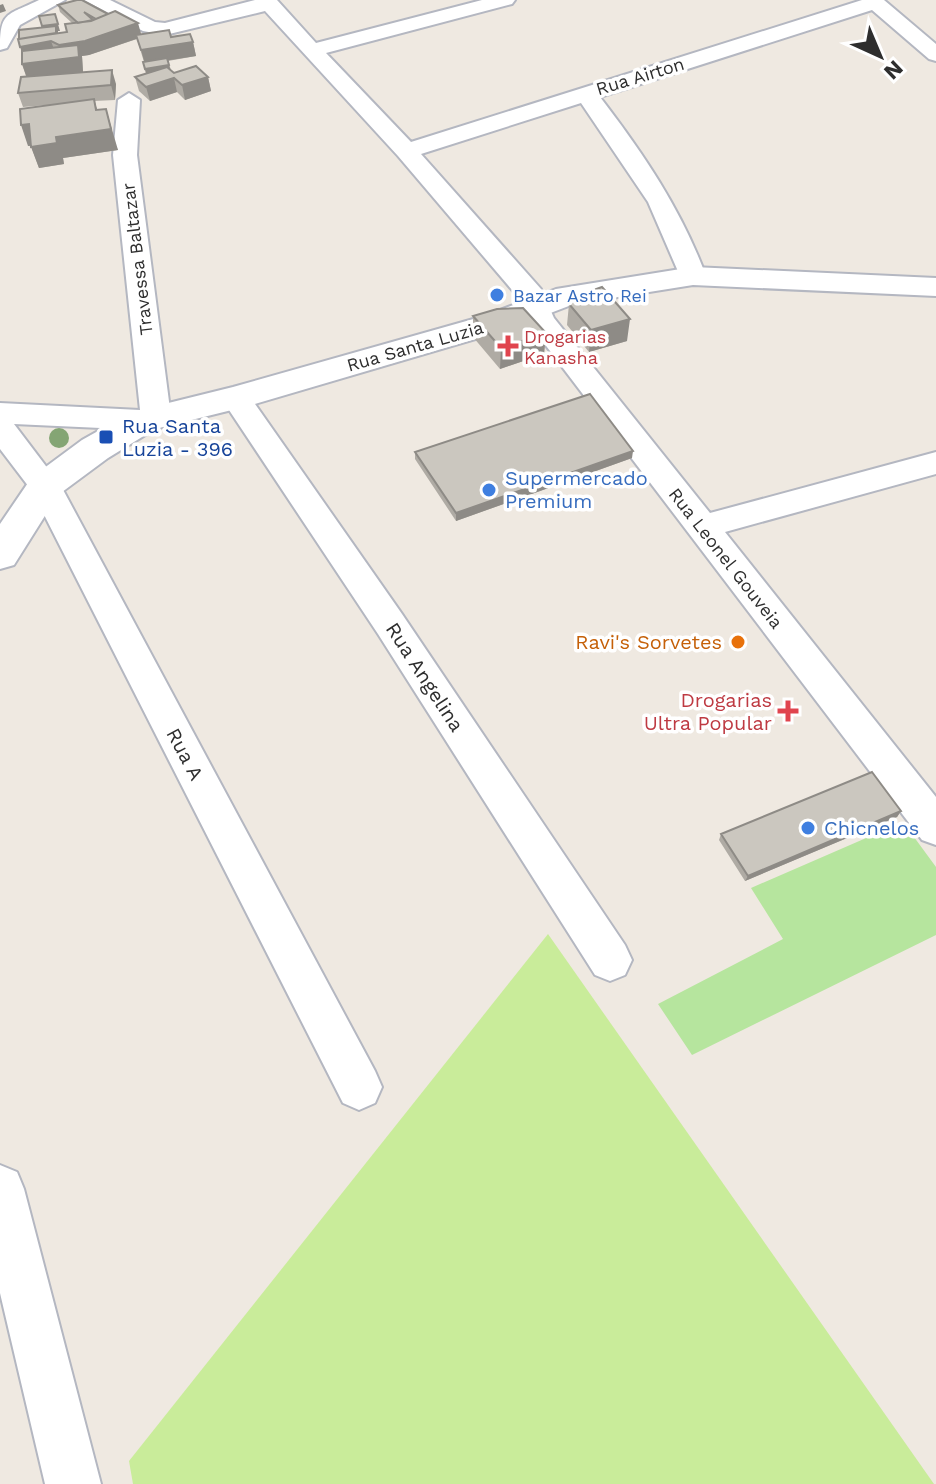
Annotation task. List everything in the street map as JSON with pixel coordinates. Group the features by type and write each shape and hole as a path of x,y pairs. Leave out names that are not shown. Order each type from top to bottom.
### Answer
{"main road":[{"name":"Rua Santa Luzia","path":"0,555 45,486 95,449 150,418 236,398 495,323 567,296 693,276 936,287"}],"street":[{"path":"0,44 12,21 55,0"},
{"path":"94,0 155,28 178,26 267,2"},
{"path":"312,50 505,0"},
{"path":"874,1 936,55"},
{"name":"Rua Airton","path":"406,151 874,1"},
{"name":"Rua Leonel Gouveia","path":"267,2 406,151 531,295 541,320 702,527 930,810"},
{"path":"585,93 660,195 682,240 693,276"},
{"name":"Travessa Baltazar","path":"129,100 125,155 150,418"},
{"name":"Rua Angelina","path":"236,398 399,636 610,960"},
{"path":"0,413 150,418"},
{"name":"Rua A","path":"0,427 45,486 359,1087"},
{"path":"702,527 936,463"},
{"path":"0,1189 73,1484"}],"green space":[{"path":"903,822 936,867 936,935 692,1055 658,1004 783,939 751,888"},
{"path":"548,934 934,1484 133,1484 129,1461"}],"building":[{"path":"77,0 108,14 96,19 84,12 93,20 78,23 58,5"},
{"path":"115,11 138,23 85,41 59,45 51,41 20,47 18,39 67,32 65,24 91,21"},
{"path":"55,14 58,24 42,26 39,16"},
{"path":"56,26 56,33 19,39 19,30"},
{"path":"169,30 171,37 190,34 193,42 141,50 136,35"},
{"path":"78,45 79,57 22,64 22,51"},
{"path":"167,58 169,65 145,69 143,62"},
{"path":"196,66 208,77 182,85 174,78 146,87 135,77 167,67 174,73"},
{"path":"112,70 111,85 18,93 21,77"},
{"path":"94,99 96,110 106,109 111,129 56,137 57,143 31,147 29,124 21,125 20,109"},
{"path":"602,287 630,319 591,330 569,304 571,298"},
{"path":"523,308 546,333 501,348 473,316 497,309"},
{"name":"Supermercado Premium","path":"590,394 633,451 456,513 415,452"},
{"name":"Chicnelos","path":"872,772 901,811 748,876 721,834"}],"place":[{"name":"Bazar Astro Rei","path":"497,295"},
{"name":"Drogarias Kanasha","path":"508,346"},
{"name":"Rua Santa Luzia - 396","path":"106,437"},
{"name":"Supermercado Premium","path":"489,490"},
{"name":"Ravi's Sorvetes","path":"738,642"},
{"name":"Drogarias Ultra Popular","path":"788,711"},
{"name":"Chicnelos","path":"808,828"}]}
